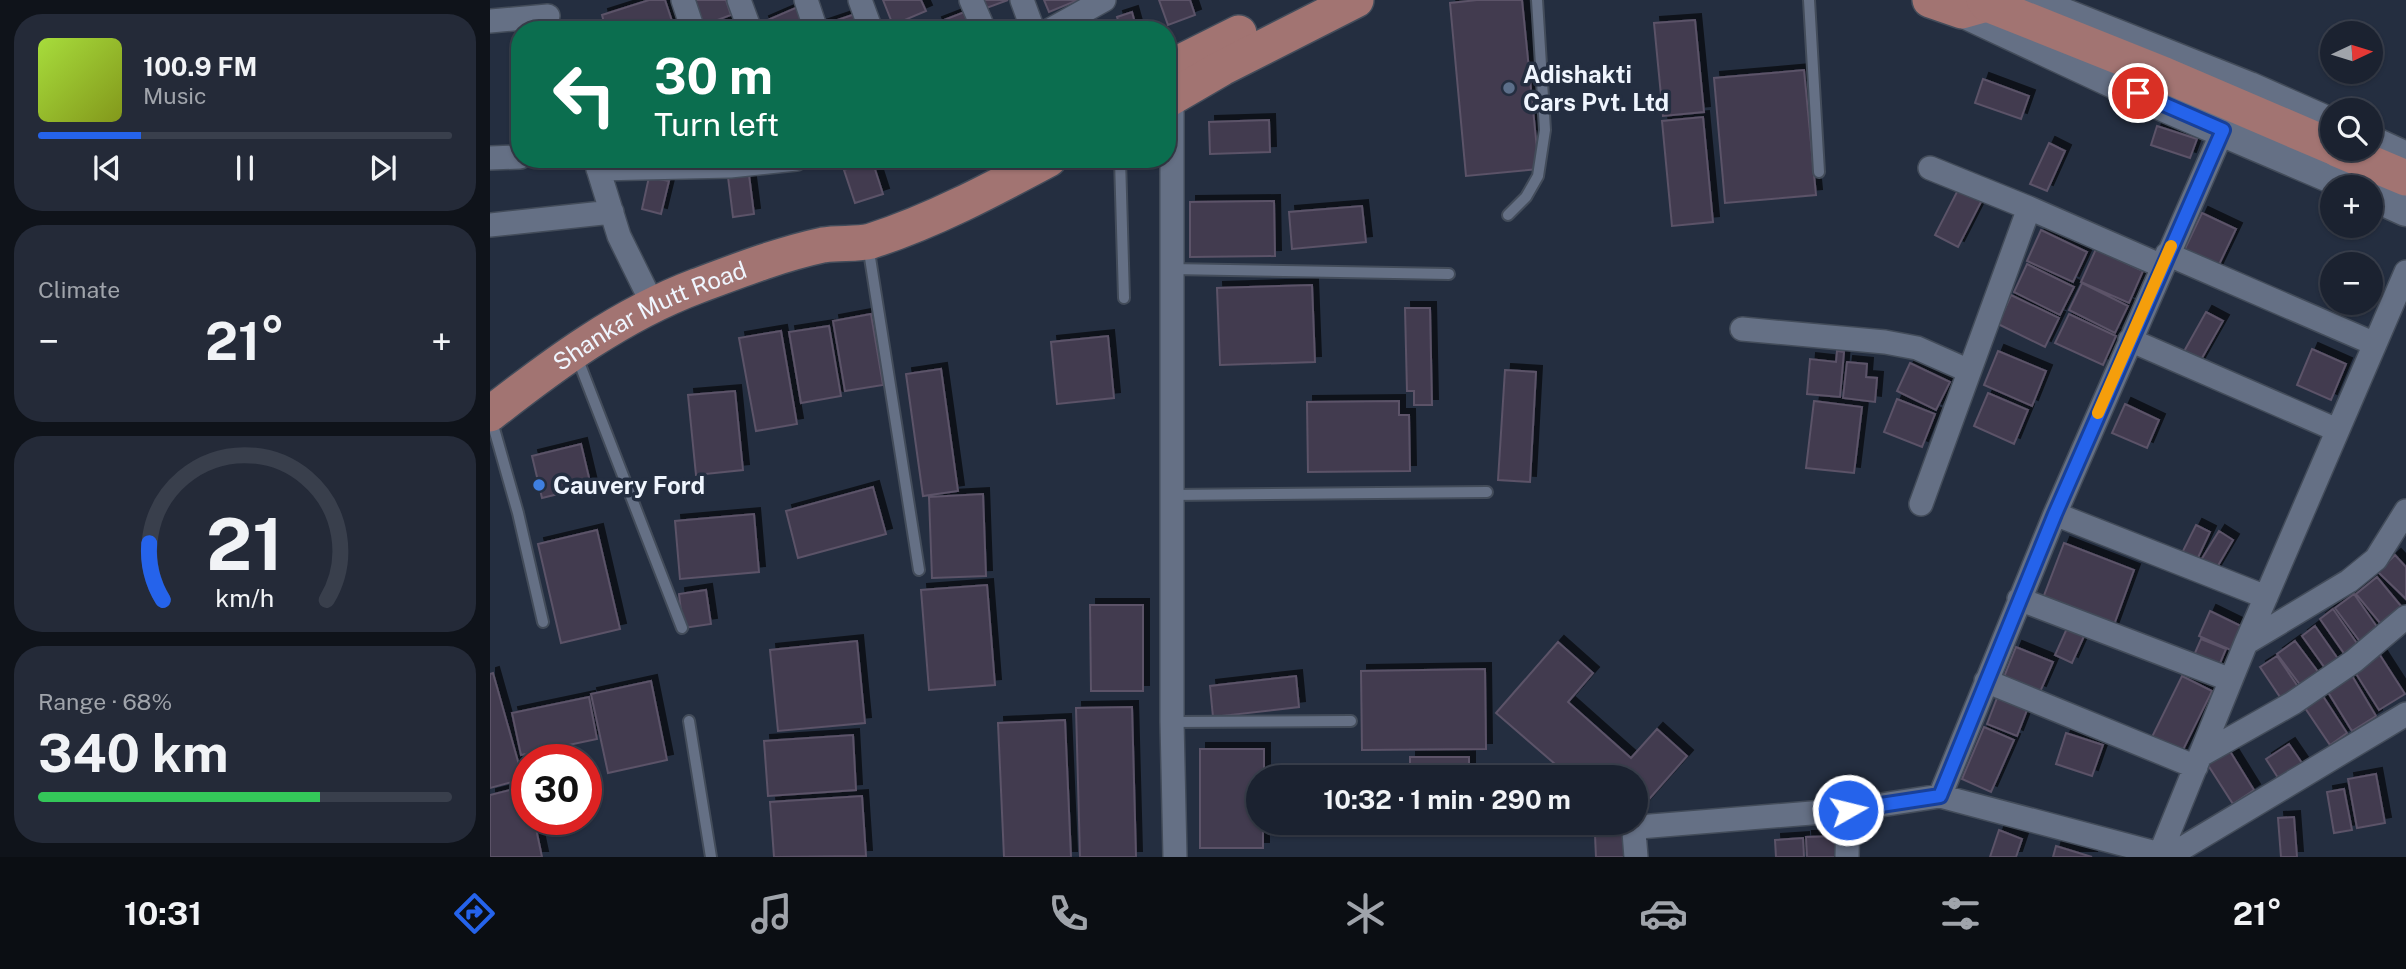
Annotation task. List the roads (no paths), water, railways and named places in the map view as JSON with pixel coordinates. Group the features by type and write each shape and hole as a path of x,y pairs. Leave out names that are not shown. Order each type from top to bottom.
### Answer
{"main road":[{"path":"1176,84 1305,0"},
{"path":"1176,86 1222,68 1356,0"},
{"path":"1980,4 2249,88 2320,119"},
{"path":"1980,4 2164,105 2327,175"},
{"path":"1980,4 2165,75 2320,142"},
{"path":"2383,147 2406,158"},
{"path":"2366,161 2406,178"},
{"name":"Shankar Mutt Road","path":"490,415 575,351 653,305 696,286 824,245 863,223 917,204 986,168"},
{"name":"Shankar Mutt Road","path":"824,245 867,242 921,223 1032,168"},
{"path":"2383,199 2406,210"}],"street":[{"path":"683,0 689,21"},
{"path":"739,0 747,21"},
{"path":"806,0 813,21"},
{"path":"860,0 868,21"},
{"path":"971,0 980,21"},
{"path":"1021,0 1029,21"},
{"path":"1064,21 1094,2"},
{"path":"490,20 548,15"},
{"path":"1940,796 2055,514 2223,130"},
{"path":"490,159 511,158"},
{"path":"597,168 619,236 653,305"},
{"path":"1170,168 1175,857"},
{"path":"1930,168 2375,344"},
{"path":"1921,504 2029,208"},
{"path":"490,225 612,212"},
{"path":"2160,854 2246,643 2406,272"},
{"path":"1742,329 1885,342 1917,348 1969,371"},
{"path":"2130,340 2337,430"},
{"path":"2246,643 2349,581 2376,559 2406,510"},
{"path":"2055,514 2266,597"},
{"path":"2019,599 2231,680"},
{"path":"2198,761 2354,661 2406,617"},
{"path":"1986,681 2198,761"},
{"path":"1636,857 1634,832 1639,827 1848,810 1940,796 2160,854 2181,849 2406,713"},
{"path":"1847,857 1848,810"}],"lane":[{"path":"1508,215 1526,197 1538,176 1545,130 1537,0"},
{"path":"1810,0 1819,172"},
{"path":"1120,168 1124,298"},
{"path":"867,242 919,570"},
{"path":"1171,270 1449,274"},
{"path":"575,351 682,628"},
{"path":"490,415 518,513 543,622"},
{"path":"1171,495 1487,492"},
{"path":"689,721 711,857"},
{"path":"1172,722 1351,721"}],"place":[{"name":"Adishakti Cars Pvt. Ltd","path":"1509,88"},
{"name":"Cauvery Ford","path":"539,485"}]}
